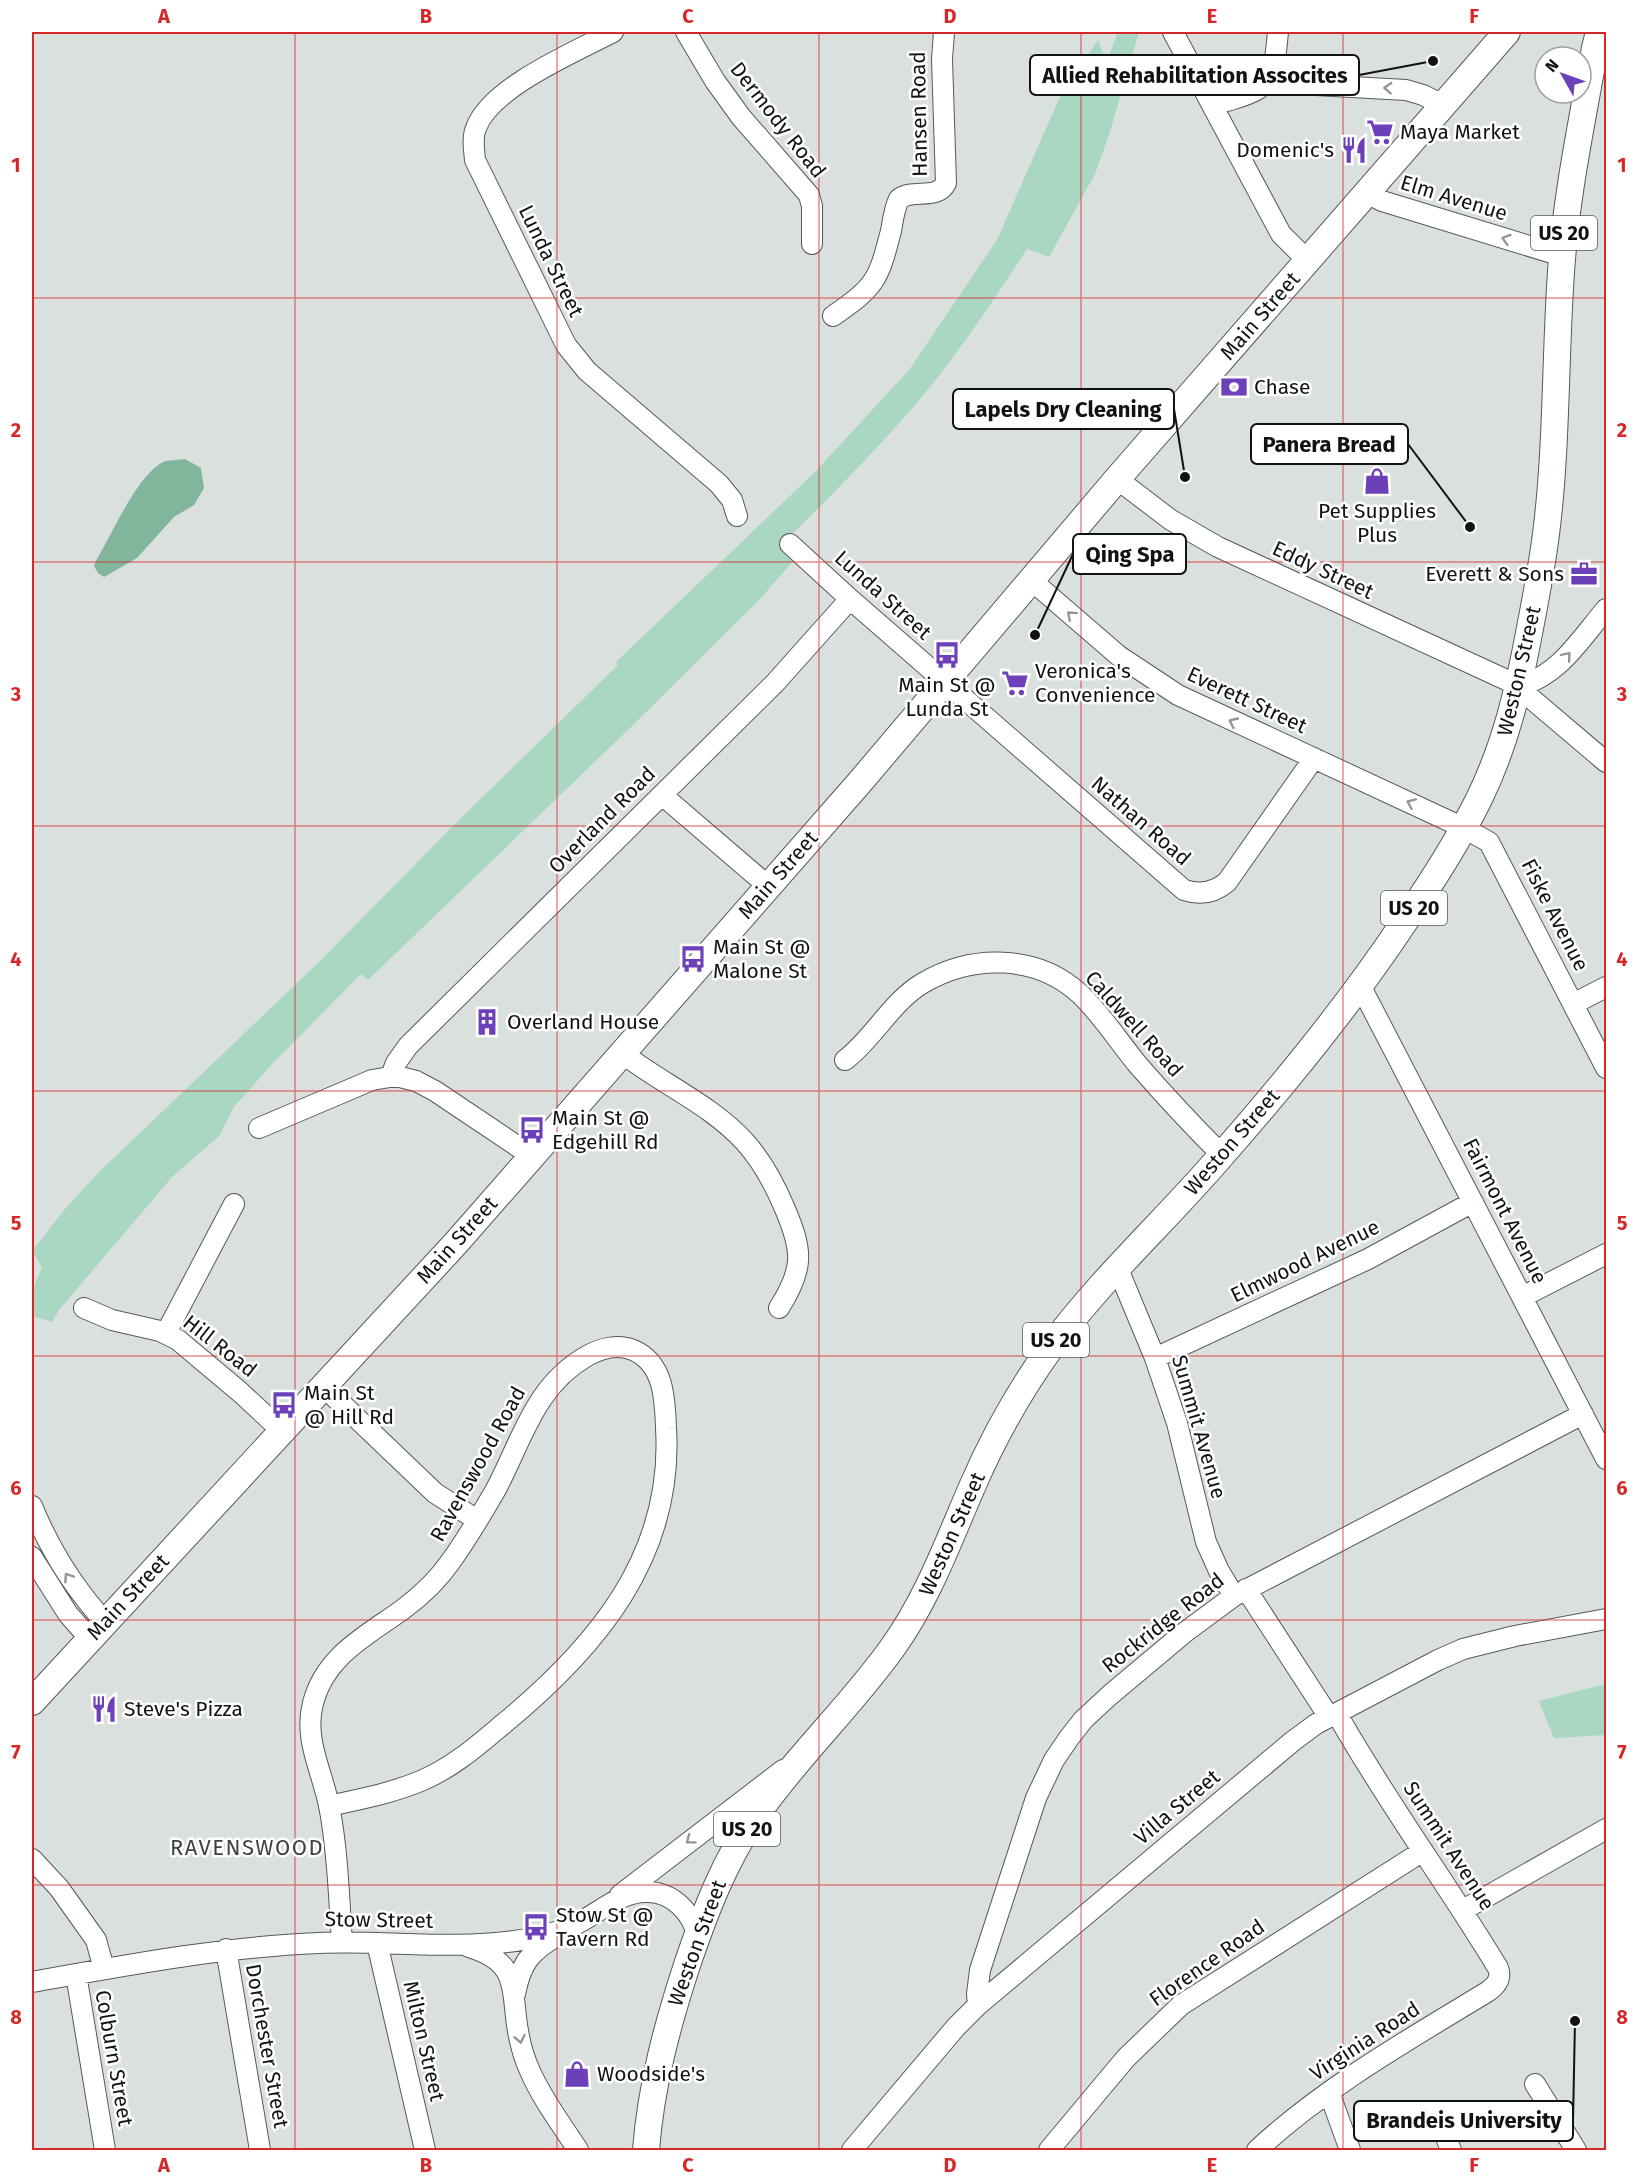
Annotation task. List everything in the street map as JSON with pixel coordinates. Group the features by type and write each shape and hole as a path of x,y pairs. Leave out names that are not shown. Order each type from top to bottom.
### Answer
{"main road":[{"name":"Main Street","path":"32,1702 430,1271 532,1156 1507,32"},
{"name":"Weston Street","path":"646,2151 659,2059 676,1999 697,1934 743,1835 771,1795 894,1646 920,1605 986,1457 1021,1390 1070,1323 1222,1155 1300,1063 1414,909 1464,828 1482,792 1497,758 1519,687 1547,528 1562,256 1569,197 1598,41"},
{"path":"1582,122 1591,105 1606,90"}],"street":[{"name":"Lunda Street","path":"613,32 519,83 490,106 475,130 475,160 566,345 575,358 601,384 719,484 729,496 737,516"},
{"name":"Dermody Road","path":"686,32 715,81 741,117 808,195 812,206 812,244"},
{"name":"Hansen Road","path":"833,316 862,295 875,280 883,260 899,199 907,194 940,191 946,183 942,69 944,32"},
{"path":"1173,32 1210,97 1281,234 1308,261"},
{"path":"1210,97 1227,101 1263,86 1276,55 1278,32"},
{"path":"1271,71 1316,85 1406,90 1443,105"},
{"name":"Elm Avenue","path":"1367,193 1382,201 1562,256"},
{"name":"Eddy Street","path":"1117,479 1171,520 1218,547 1519,687 1606,762"},
{"name":"Lunda Street","path":"790,544 945,681"},
{"name":"Everett Street","path":"1031,580 1099,640 1154,681 1203,708 1464,828"},
{"name":"Overland Road","path":"391,1076 396,1063 408,1046 790,667 850,599"},
{"path":"1519,687 1542,678 1557,667 1606,609"},
{"name":"Nathan Road","path":"945,681 1178,886 1189,892 1210,892 1227,882 1314,759"},
{"path":"662,795 768,886"},
{"name":"Fiske Avenue","path":"1464,828 1482,836 1493,846 1606,1068"},
{"name":"Caldwell Road","path":"845,1060 865,1043 907,995 926,981 975,964 996,962 1020,964 1058,977 1080,995 1146,1073 1222,1155"},
{"name":"Fairmont Avenue","path":"1359,985 1606,1459"},
{"path":"1573,1004 1606,987"},
{"path":"622,1053 724,1123 746,1143 769,1176 792,1225 799,1259 796,1279 779,1308"},
{"path":"259,1128 372,1080 391,1076 411,1079 435,1091 532,1156"},
{"name":"Elmwood Avenue","path":"1155,1358 1358,1264 1473,1202"},
{"path":"166,1333 234,1204"},
{"path":"1522,1297 1606,1254"},
{"name":"Summit Avenue","path":"1118,1269 1155,1358 1183,1444 1206,1542 1219,1571 1240,1593 1333,1715 1463,1910 1498,1968 1500,1976"},
{"name":"Hill Road","path":"84,1308 112,1320 166,1333 194,1352 282,1431"},
{"name":"Ravenswood Road","path":"329,1806 422,1781 466,1755 521,1710 563,1669 584,1647 623,1595 646,1554 654,1530 666,1474 667,1437 663,1392 659,1377 649,1361 630,1349 606,1348 586,1357 557,1378 527,1419 502,1476 450,1563 435,1581 403,1609 345,1650 324,1678 312,1707 311,1736 329,1806 342,1942"},
{"path":"324,1386 435,1493 477,1520"},
{"name":"Rockridge Road","path":"978,2005 980,1970 1015,1856 1036,1798 1058,1754 1083,1720 1184,1633 1240,1593 1583,1414"},
{"path":"32,1506 52,1550 86,1602 97,1630"},
{"path":"32,1557 68,1614 97,1630"},
{"name":"Villa Street","path":"852,2151 956,2027 978,2005 1293,1741 1333,1715 1463,1649 1515,1636 1606,1619"},
{"path":"608,1906 653,1868 776,1775 818,1738"},
{"path":"1463,1910 1606,1829"},
{"name":"Florence Road","path":"1049,2151 1126,2058 1181,2005 1423,1851"},
{"path":"33,1861 58,1888 96,1940 104,1969"},
{"name":"Stow Street","path":"32,1982 226,1950 342,1942 463,1946 538,1936 582,1922 632,1893 659,1893 669,1897 682,1906 693,1922 697,1934"},
{"path":"515,1995 523,1966 531,1954 543,1944 582,1922"},
{"name":"Milton Street","path":"377,1943 424,2151"},
{"path":"463,1946 484,1953 501,1964 509,1977 515,1995 519,2034 530,2072 579,2151"},
{"name":"Dorchester Street","path":"226,1950 260,2151"},
{"name":"Colburn Street","path":"76,1974 105,2151"},
{"name":"Virginia Road","path":"1257,2151 1329,2092 1487,1992 1496,1984 1500,1976"},
{"path":"1535,2084 1575,2151"},
{"path":"1329,2092 1350,2151"}],"shaded area":[{"path":"1118,32 1139,32 1109,135 1095,174 1049,257 1027,249 961,346 920,399 861,464 779,547 794,560 760,599 631,727 368,980 361,974 272,1064 234,1107 219,1136 172,1177 59,1310 52,1322 32,1316 32,1292 42,1267 32,1251 64,1210 99,1172 318,963 462,817 618,665 616,662 815,472 909,370 997,240 1060,97 1098,40 1105,59 1108,59"},
{"path":"185,459 201,468 204,488 194,505 174,517 137,558 104,577 98,573 94,566 97,559 136,489 156,467 166,461"},
{"path":"1606,1684 1606,1735 1554,1738 1539,1701"}],"place":[{"name":"Allied Rehabilitation Assocites","path":"1433,61"},
{"name":"Maya Market","path":"1380,132"},
{"name":"Domenic's","path":"1354,150"},
{"name":"Chase","path":"1234,387"},
{"name":"Lapels Dry Cleaning","path":"1185,477"},
{"name":"Pet Supplies Plus","path":"1377,481"},
{"name":"Panera Bread","path":"1470,527"},
{"name":"Everett & Sons","path":"1584,574"},
{"name":"Qing Spa","path":"1035,635"},
{"name":"Main St @ Lunda St","path":"947,655"},
{"name":"Veronica's Convenience","path":"1015,683"},
{"name":"Main St @ Malone St","path":"693,959"},
{"name":"Overland House","path":"487,1022"},
{"name":"Main St @ Edgehill Rd","path":"532,1130"},
{"name":"Main St @ Hill Rd","path":"284,1405"},
{"name":"Steve's Pizza","path":"104,1709"},
{"name":"Stow St @ Tavern Rd","path":"536,1927"},
{"name":"Brandeis University","path":"1575,2021"},
{"name":"Woodside's","path":"577,2074"}],"district":[{"name":"RAVENSWOOD","path":"247,1847"}]}
